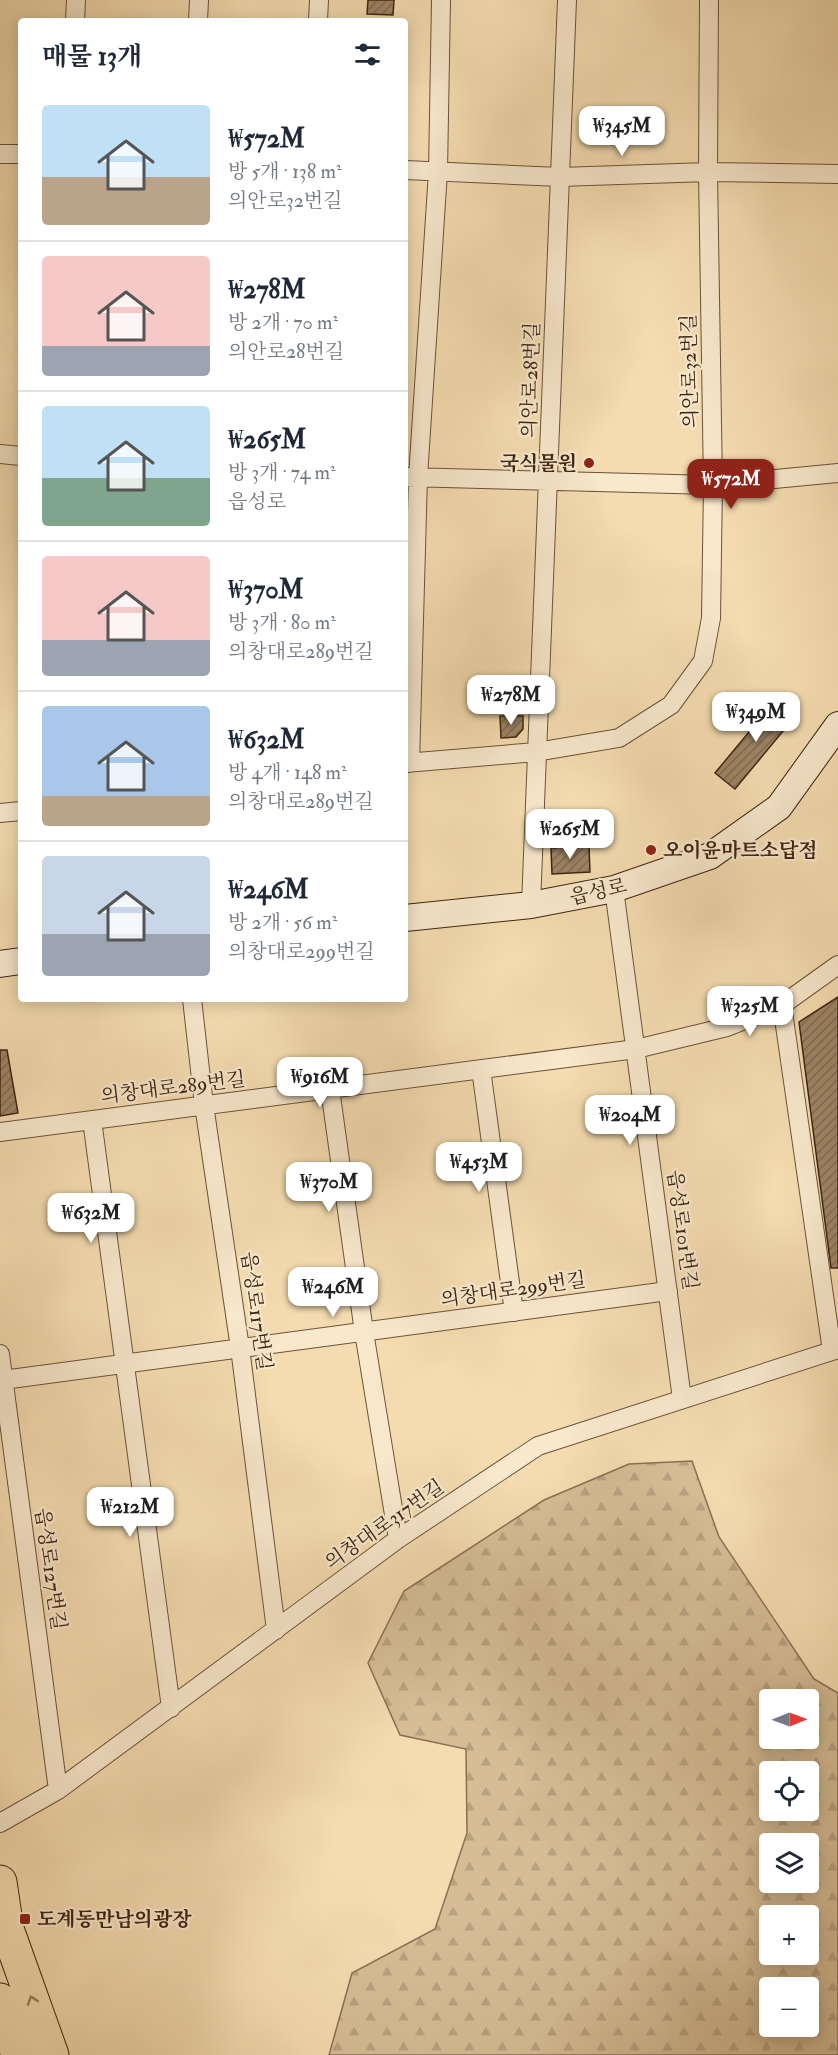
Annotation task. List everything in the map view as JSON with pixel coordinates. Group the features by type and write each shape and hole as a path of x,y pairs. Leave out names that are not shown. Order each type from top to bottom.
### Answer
{"highway":[{"path":"0,1882 8,1929 52,2055"},
{"path":"0,2001 18,2055"}],"main road":[{"name":"읍성로","path":"408,918 531,905 614,889 710,856 779,807 838,725"},
{"path":"0,964 18,961"}],"street":[{"path":"75,18 76,0"},
{"path":"198,18 199,0"},
{"path":"318,18 319,0"},
{"path":"408,763 411,477 438,172 441,0"},
{"name":"의안로28번길","path":"531,905 567,0"},
{"name":"의안로32번길","path":"408,763 536,752 619,738 671,705 703,661 711,618 713,486 708,172 709,0"},
{"path":"0,154 18,154"},
{"path":"408,170 560,177 708,172 838,174"},
{"path":"0,454 18,456"},
{"path":"411,477 713,486 838,473"},
{"path":"0,813 18,811"},
{"name":"읍성로101번길","path":"614,889 682,1398"},
{"name":"의창대로289번길","path":"0,1132 636,1049 727,1027 782,1005 838,965"},
{"name":"읍성로117번길","path":"192,1002 204,1105 240,1348 276,1630"},
{"path":"782,1005 835,1350"},
{"path":"481,1069 514,1312"},
{"path":"330,1089 364,1332 398,1539"},
{"name":"의창대로289번길","path":"92,1120 126,1364"},
{"name":"의창대로299번길","path":"3,1380 668,1291"},
{"name":"의창대로317번길","path":"0,1823 58,1790 398,1539 538,1446 835,1350"},
{"name":"읍성로127번길","path":"0,1354 58,1790"},
{"path":"126,1364 171,1708"}],"green space":[{"path":"692,1461 719,1537 814,1679 838,1693 838,2055 329,2055 352,1973 435,1929 467,1833 466,1749 400,1735 368,1663 404,1591 544,1500 629,1464"}],"building":[{"path":"368,0 394,0 393,15 367,14"},
{"path":"778,697 798,713 735,789 715,773"},
{"path":"500,716 523,716 523,729 516,737 501,738"},
{"path":"589,846 590,872 552,874 551,848"},
{"path":"838,997 838,1268 831,1268 799,1022"},
{"path":"0,1050 7,1050 18,1113 0,1116"}],"place":[{"name":"국식물원","path":"589,463"},
{"name":"오이윤마트소답점","path":"651,850"},
{"name":"도계동만남의광장","path":"25,1919"}]}
